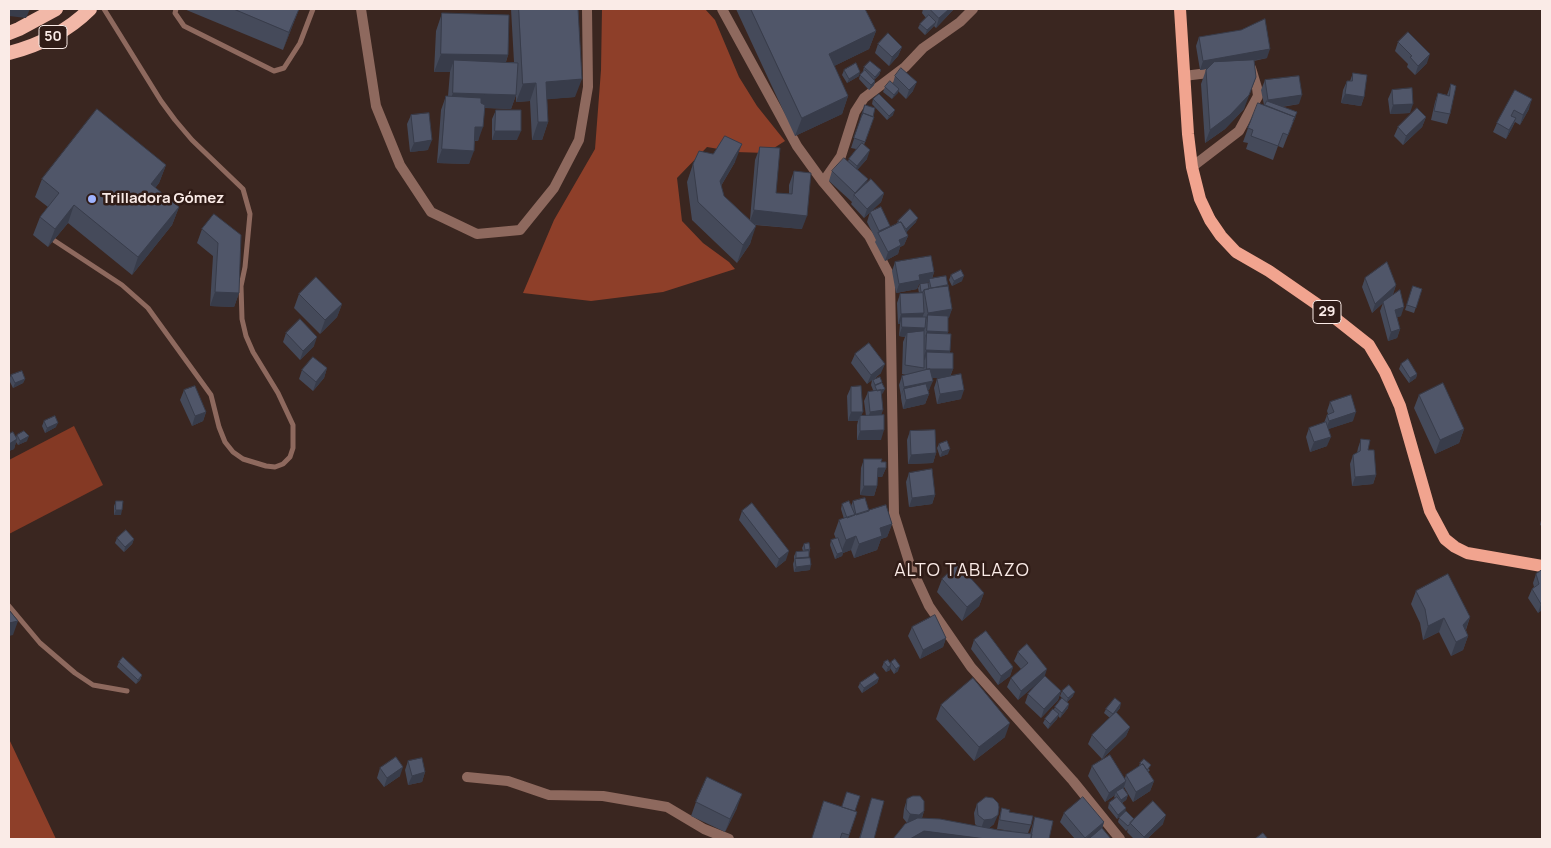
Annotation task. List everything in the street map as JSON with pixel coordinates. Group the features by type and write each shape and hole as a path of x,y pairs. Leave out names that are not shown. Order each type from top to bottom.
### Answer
{"highway":[{"name":"50","path":"9,33 56,9"},
{"name":"50","path":"9,53 28,48 56,35 68,28 90,9"}],"main road":[{"name":"29","path":"1180,9 1192,167 1200,199 1210,220 1221,236 1236,252 1269,271 1321,307 1369,345 1385,372 1400,406 1430,511 1445,539 1467,553 1542,566"}],"street":[{"path":"361,9 376,106 400,165 431,212 477,234 520,230 554,188 579,140 588,87 587,9"},
{"path":"722,9 797,146 823,182 869,236 890,276 894,514 910,565 929,606 971,667 1073,781 1120,839"},
{"path":"823,182 841,156 855,112 864,98 905,67 923,48 960,22 973,9"},
{"path":"1192,167 1239,131 1258,96 1252,68 1242,69"},
{"path":"1184,76 1223,72"},
{"path":"467,777 508,781 549,795 603,796 667,807 704,829 729,839"}],"lane":[{"path":"55,241 122,285 148,308 211,395 219,427 225,442 233,452 243,459 266,466 284,464 294,448 293,425 278,393 253,352 246,336 242,319 241,286 245,267 250,214 243,189 192,140 175,120 161,101 104,9"},
{"path":"176,9 175,13 184,26 274,71 284,68 300,44 313,9"},
{"path":"9,606 40,642 76,673 93,685 126,691"}],"shaded area":[{"path":"602,9 705,9 715,20 739,77 757,106 785,141 766,153 736,152 707,147 677,178 682,221 703,243 729,262 735,269 663,292 591,301 523,293 554,220 595,149 601,70"},
{"path":"74,426 103,485 9,534 9,460"},
{"path":"9,739 56,839 9,839"}],"building":[{"path":"234,9 299,9 289,32"},
{"path":"519,9 578,9 582,79 546,82 548,122 538,122 536,83 523,84"},
{"path":"751,9 865,9 876,31 829,54 848,96 802,118"},
{"path":"930,9 949,9 939,18"},
{"path":"442,13 509,15 508,55 441,54"},
{"path":"929,15 936,22 927,30 920,24"},
{"path":"1265,19 1270,49 1203,61 1199,37 1241,30"},
{"path":"1408,32 1430,54 1418,66 1410,57 1412,56 1398,42"},
{"path":"888,33 902,47 892,57 878,44"},
{"path":"454,60 518,63 516,95 453,93"},
{"path":"1254,60 1256,77 1249,95 1230,115 1210,130 1206,70 1214,62"},
{"path":"870,61 881,70 875,77 864,67"},
{"path":"856,63 860,72 849,79 844,70"},
{"path":"901,68 917,82 909,90 895,76"},
{"path":"865,70 875,81 871,85 860,75"},
{"path":"1353,73 1367,75 1364,97 1345,94 1347,81 1352,81"},
{"path":"1299,76 1302,95 1268,100 1265,80"},
{"path":"890,81 899,89 894,95 885,87"},
{"path":"1451,84 1456,86 1450,114 1434,111 1438,93 1449,96"},
{"path":"1412,88 1413,104 1393,105 1392,90"},
{"path":"1515,90 1532,99 1523,115 1514,110 1511,116 1516,118 1509,130 1497,123"},
{"path":"879,94 895,110 889,116 873,99"},
{"path":"446,96 481,98 481,103 485,105 483,127 475,127 474,151 442,149"},
{"path":"1267,101 1297,112 1295,117 1265,105"},
{"path":"1258,103 1295,117 1288,135 1283,133 1278,146 1251,136 1253,130 1248,128"},
{"path":"865,105 875,108 873,117 863,113 862,115"},
{"path":"1417,108 1426,117 1406,136 1398,127"},
{"name":"Trilladora Gómez","path":"97,109 166,165 151,184 179,207 138,257 74,205 55,229 40,217 59,193 42,179"},
{"path":"496,110 521,110 521,131 495,131"},
{"path":"429,113 432,140 414,143 411,115"},
{"path":"863,113 874,117 865,142 854,138"},
{"path":"725,136 742,144 720,181 724,196 756,226 743,245 698,202 693,164 699,151 713,154"},
{"path":"862,143 870,150 857,166 849,159"},
{"path":"760,147 780,148 776,193 792,194 794,171 811,173 807,216 754,210"},
{"path":"844,158 868,179 855,193 832,171"},
{"path":"871,179 884,193 867,209 854,195"},
{"path":"881,207 890,226 879,231 870,212"},
{"path":"910,209 918,218 906,229 898,221"},
{"path":"214,214 241,235 239,293 215,292 218,243 202,229"},
{"path":"901,222 908,236 899,240 901,245 888,252 878,233"},
{"path":"931,256 934,272 919,275 920,280 899,284 895,262"},
{"path":"1387,262 1396,285 1375,304 1365,278"},
{"path":"961,270 964,276 954,281 951,275"},
{"path":"946,276 948,286 931,288 929,279"},
{"path":"316,277 342,304 325,320 299,294"},
{"path":"928,283 929,289 921,292 920,284"},
{"path":"948,285 952,309 928,313 924,290"},
{"path":"1413,286 1422,289 1416,308 1407,305"},
{"path":"1400,290 1404,307 1395,310 1400,329 1391,332 1383,302"},
{"path":"923,293 924,313 901,314 900,294"},
{"path":"928,315 948,316 948,332 927,331"},
{"path":"902,317 926,317 925,328 902,327"},
{"path":"300,319 317,337 303,351 286,333"},
{"path":"924,331 924,368 905,365 907,333"},
{"path":"927,333 951,334 950,351 926,350"},
{"path":"869,343 885,364 871,375 855,354"},
{"path":"927,352 953,353 953,369 927,369"},
{"path":"313,357 327,368 316,382 302,370"},
{"path":"1408,359 1417,374 1410,378 1401,364"},
{"path":"930,369 933,381 904,387 902,376"},
{"path":"22,371 25,379 15,383 11,375"},
{"path":"961,374 964,390 940,394 937,379"},
{"path":"880,377 882,382 875,385 873,380"},
{"path":"882,383 885,389 877,391 875,386"},
{"path":"1443,383 1464,429 1440,440 1419,395"},
{"path":"926,384 929,394 906,400 904,389"},
{"path":"195,386 206,412 195,416 184,390"},
{"path":"861,386 863,412 851,412 851,387"},
{"path":"881,390 883,410 870,412 868,392"},
{"path":"1351,395 1356,412 1329,421 1327,415 1334,412 1330,402"},
{"path":"884,415 884,430 860,431 860,416"},
{"path":"55,416 58,423 47,428 44,421"},
{"path":"1326,422 1331,437 1314,442 1309,428"},
{"path":"935,430 936,453 911,455 910,431"},
{"path":"24,431 29,436 20,441 17,435"},
{"path":"13,432 17,439 9,444 9,434"},
{"path":"1361,439 1370,440 1368,450 1374,450 1376,475 1355,477 1353,455 1360,451"},
{"path":"947,441 950,449 942,452 939,444"},
{"path":"864,459 882,459 881,462 886,462 886,468 878,468 877,486 864,486"},
{"path":"932,469 935,495 912,498 909,473"},
{"path":"865,498 869,511 856,515 853,501"},
{"path":"116,501 123,501 122,510 116,510"},
{"path":"849,501 855,515 847,518 842,504"},
{"path":"752,503 789,551 779,559 742,511"},
{"path":"886,505 892,524 880,528 882,536 859,544 856,536 846,540 839,520"},
{"path":"126,530 134,539 125,547 117,538"},
{"path":"838,538 843,552 837,554 831,540"},
{"path":"809,543 810,549 805,550 804,544"},
{"path":"809,551 809,557 796,558 796,552"},
{"path":"810,558 811,565 796,567 795,559"},
{"path":"958,564 984,593 967,607 942,579"},
{"path":"1542,570 1541,604 1532,589 1539,584 1536,574"},
{"path":"1448,574 1470,617 1463,625 1468,636 1456,642 1444,618 1428,626 1425,609 1416,591"},
{"path":"9,610 18,621 9,623"},
{"path":"935,615 946,638 923,650 912,627"},
{"path":"986,631 1013,667 1001,676 974,640"},
{"path":"1027,644 1047,669 1021,691 1011,678 1028,663 1018,652"},
{"path":"123,657 142,675 138,680 119,662"},
{"path":"895,659 900,666 896,669 891,662"},
{"path":"888,660 891,665 888,667 884,662"},
{"path":"875,673 879,678 864,688 860,683"},
{"path":"1045,676 1061,691 1044,709 1028,694"},
{"path":"973,678 1010,723 979,747 941,705"},
{"path":"1069,685 1075,692 1068,698 1062,691"},
{"path":"1062,698 1069,704 1062,713 1055,707"},
{"path":"1115,698 1121,703 1113,714 1106,709"},
{"path":"1053,709 1059,714 1050,724 1045,719"},
{"path":"1116,712 1130,727 1106,750 1092,735"},
{"path":"1110,755 1126,781 1109,793 1092,766"},
{"path":"396,757 403,767 387,778 380,768"},
{"path":"422,758 425,772 412,776 408,761"},
{"path":"1144,759 1151,765 1147,770 1140,763"},
{"path":"1143,764 1154,781 1136,792 1126,775"},
{"path":"707,777 742,794 730,819 696,802"},
{"path":"1123,788 1128,795 1121,800 1116,792"},
{"path":"847,792 860,796 855,811 842,807"},
{"path":"913,796 920,796 924,801 924,811 919,815 910,814 906,809 907,799"},
{"path":"986,797 993,798 999,807 998,815 992,819 984,820 978,815 977,804"},
{"path":"1083,797 1104,822 1085,838 1064,813"},
{"path":"1117,797 1126,808 1118,815 1109,803"},
{"path":"872,798 884,801 874,839 860,839"},
{"path":"824,801 857,812 849,835 842,833 840,839 812,839"},
{"path":"1153,801 1166,815 1144,837 1130,823"},
{"path":"1002,808 1010,810 1009,812 1033,816 1031,825 1000,820"},
{"path":"1126,811 1134,819 1128,826 1119,818"},
{"path":"1035,817 1053,821 1049,839 1031,839"},
{"path":"918,818 940,819 998,830 1032,834 1031,839 986,839 924,831 910,839 893,839 905,824"},
{"path":"1102,828 1111,839 1089,839"},
{"path":"1263,833 1268,839 1255,839"}],"place":[{"name":"Trilladora Gómez","path":"92,199"}],"district":[{"name":"ALTO TABLAZO","path":"962,571"}]}
